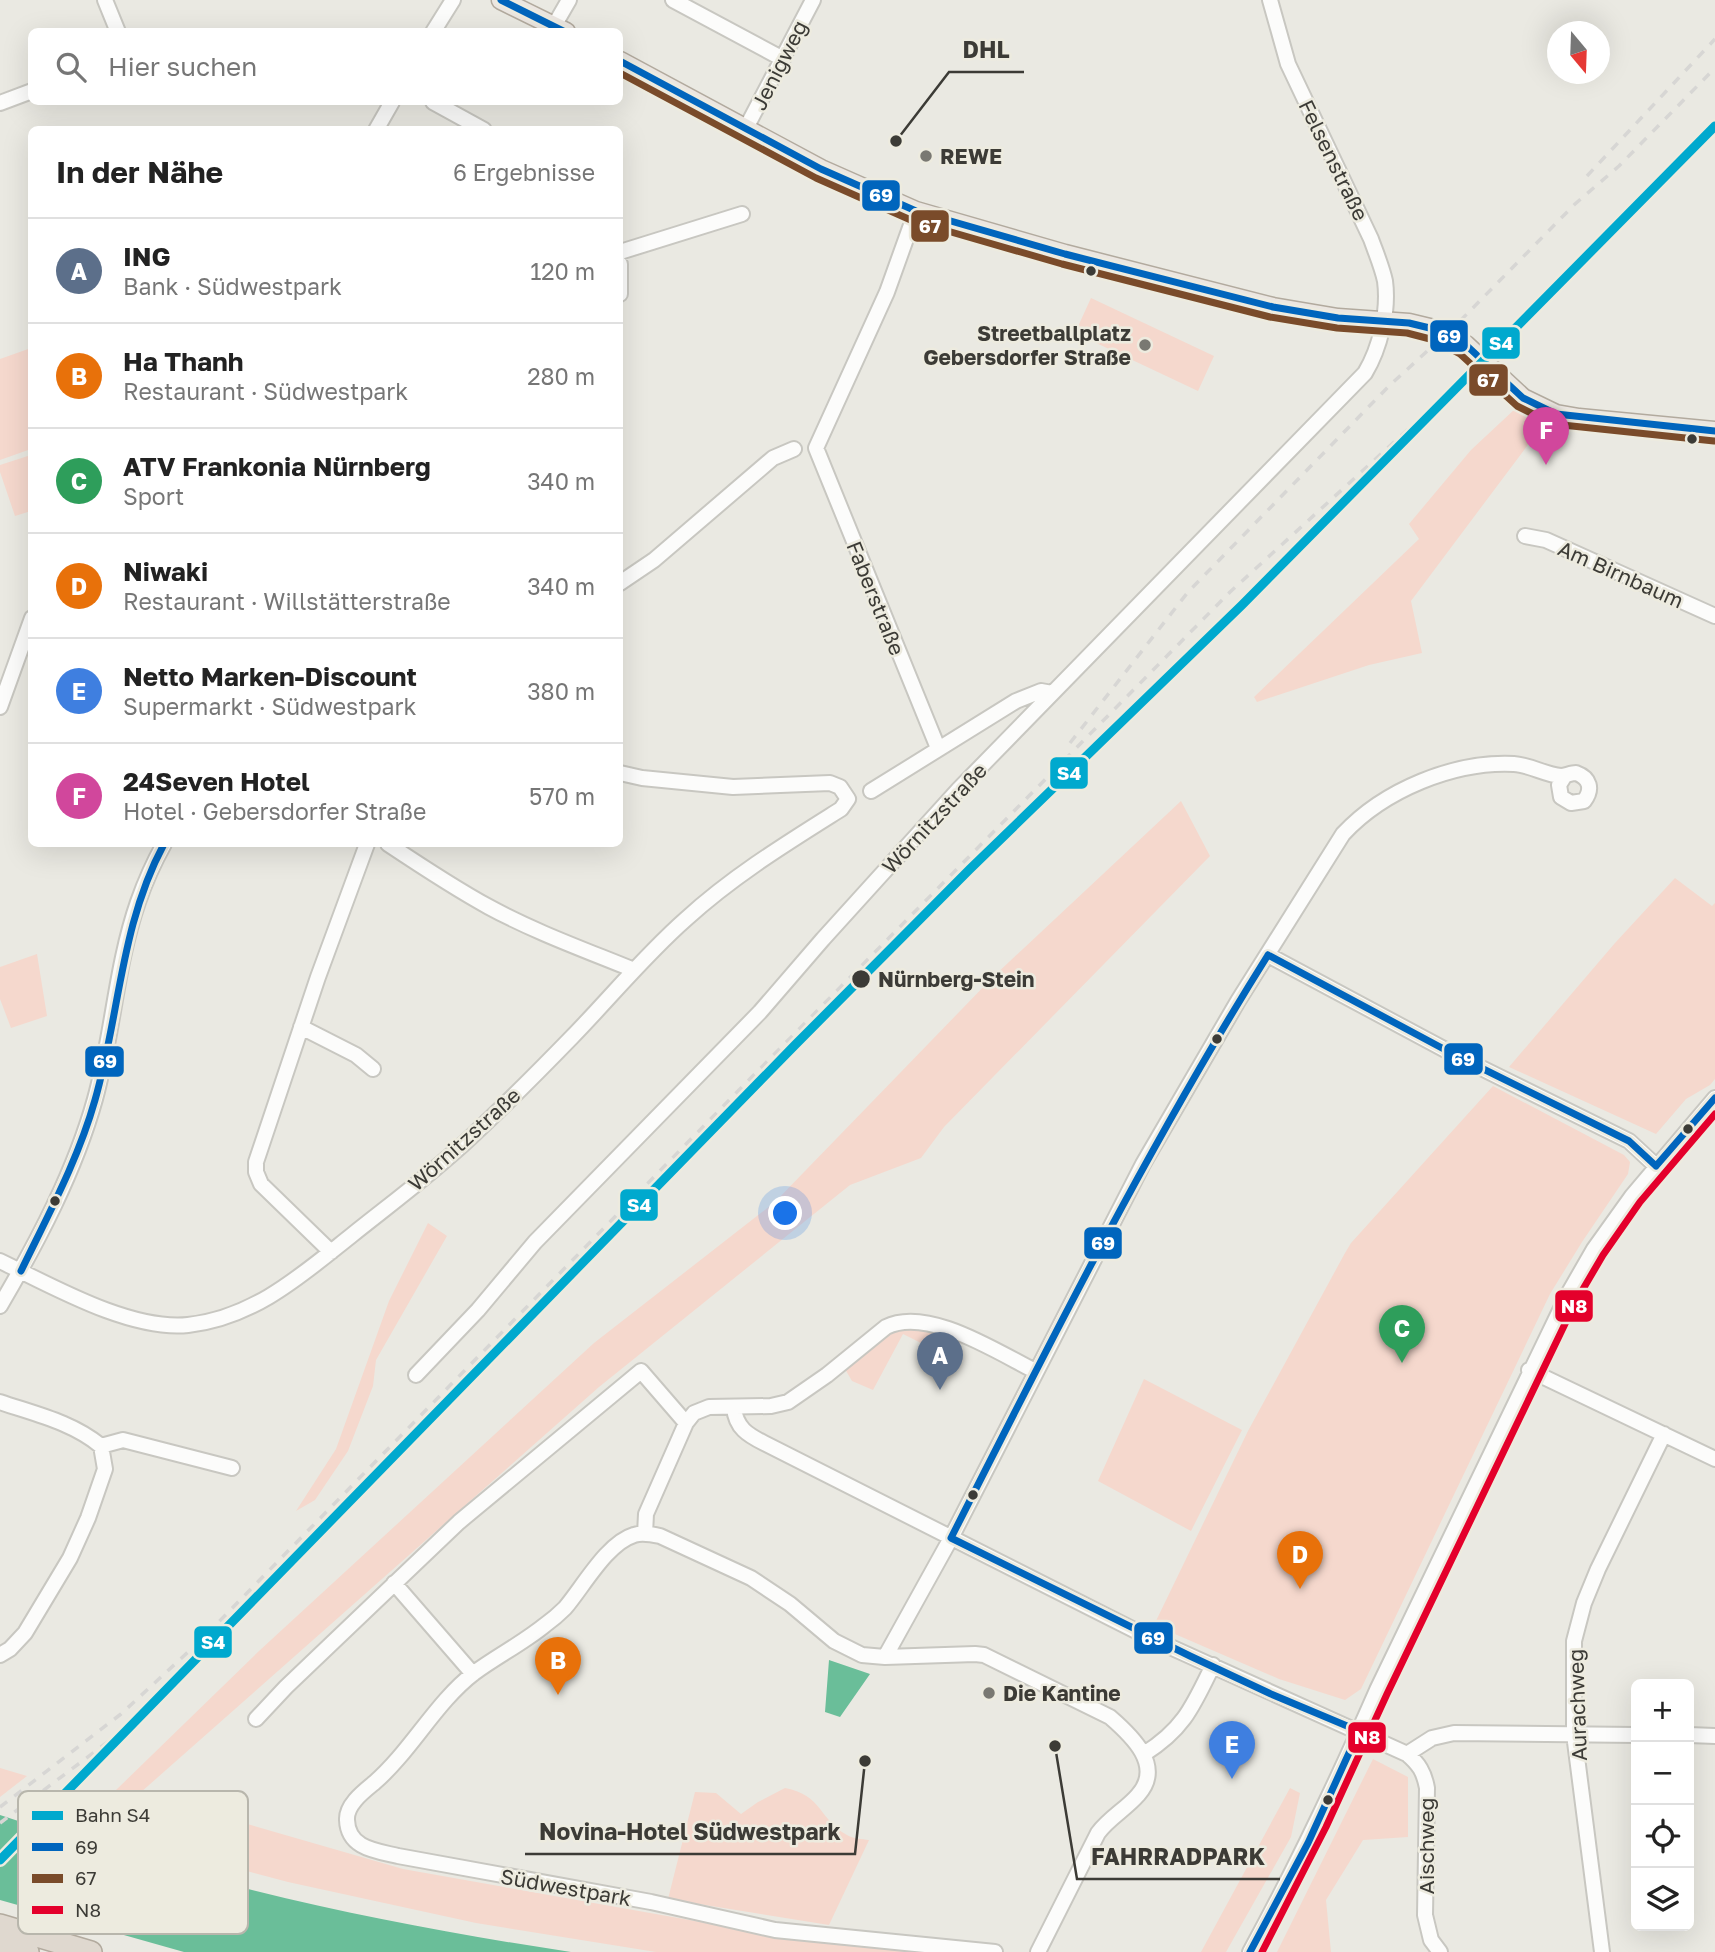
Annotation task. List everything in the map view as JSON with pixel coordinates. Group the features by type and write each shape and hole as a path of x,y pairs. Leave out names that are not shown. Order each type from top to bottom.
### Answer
{"highway":[{"path":"0,1926 18,1931"},
{"path":"28,1934 91,1952"},
{"path":"0,1944 28,1952"}],"main road":[{"path":"501,0 558,28"},
{"path":"623,63 745,130 854,185 916,211 1265,306 1338,318 1409,323 1446,334 1474,352 1523,398 1556,414 1715,430"}],"street":[{"path":"105,0 116,28"},
{"path":"436,28 453,0"},
{"path":"560,28 569,0"},
{"path":"673,0 783,59"},
{"name":"Jenigweg","path":"745,130 813,0"},
{"name":"Felsenstraße","path":"1270,0 1288,64 1371,239 1385,282 1382,321"},
{"path":"0,103 28,92"},
{"path":"378,126 390,105"},
{"path":"438,105 477,126"},
{"name":"Faberstraße","path":"916,211 887,292 816,448 938,748"},
{"path":"623,251 742,214"},
{"name":"Wörnitzstraße","path":"416,1375 478,1310 535,1242 760,1012 822,939 958,790 1365,373 1376,351 1382,321"},
{"path":"623,581 654,560 773,458 794,449"},
{"name":"Am Birnbaum","path":"1525,536 1546,540 1715,616"},
{"path":"0,708 28,629"},
{"name":"Wörnitzstraße","path":"871,791 1016,701 1041,691 1052,693"},
{"path":"885,1657 951,1538 1143,1164 1226,1022 1343,834 1355,821 1395,795 1438,775 1485,764 1517,764 1564,777"},
{"name":"Wörnitzstraße","path":"0,1261 116,1314 157,1324 186,1325 215,1321 247,1310 289,1284 331,1252 469,1139 685,919 752,864 841,809 848,799 840,787 830,783 733,787 623,774"},
{"path":"0,1306 68,1175 82,1138 95,1097 138,902 163,847"},
{"path":"331,1252 261,1184 256,1172 256,1162 366,847"},
{"path":"392,847 490,907 551,936 634,970"},
{"path":"1268,955 1455,1055 1629,1141 1656,1166"},
{"path":"301,1027 356,1055 373,1069"},
{"path":"1250,1952 1308,1843 1558,1313 1594,1249 1656,1166 1715,1098"},
{"path":"1035,1371 929,1322 897,1321 789,1402 771,1406 702,1409 686,1423 646,1514 645,1534 660,1536 751,1578 790,1604 816,1627 849,1650 862,1655 885,1657 984,1656 1110,1717 1123,1729 1144,1754 1148,1777 1137,1797 1107,1821 1098,1833 1038,1952"},
{"path":"1529,1370 1715,1459"},
{"path":"256,1718 459,1522 641,1371 686,1423"},
{"path":"0,1402 58,1421 86,1434 101,1446 105,1469 88,1518 70,1558 25,1633 10,1649 0,1655"},
{"path":"734,1408 737,1424 746,1434 1135,1630 1272,1695 1407,1754 1432,1738 1454,1733 1631,1735"},
{"name":"Aurachweg","path":"1602,1952 1574,1734 1573,1658 1578,1622 1598,1569 1664,1434"},
{"path":"101,1446 123,1440 232,1468"},
{"name":"Südwestpark","path":"645,1534 633,1535 621,1541 563,1611 534,1634 473,1674 432,1717 406,1750 350,1808 346,1818 356,1842 365,1849 651,1902 775,1930 996,1952"},
{"path":"394,1583 473,1674"},
{"path":"1144,1754 1162,1743 1182,1724 1213,1665"},
{"path":"1694,1735 1715,1736"},
{"name":"Aischweg","path":"1407,1754 1417,1763 1424,1775 1425,1915 1431,1940 1440,1952"}],"shaded area":[{"name":"Streetballplatz Gebersdorfer Straße","path":"1091,298 1214,356 1198,391 1075,333"},
{"path":"28,349 28,450 0,460 0,359"},
{"path":"1516,408 1545,422 1411,601 1422,653 1369,665 1257,702 1254,697 1419,539 1409,524 1471,450"},
{"path":"28,456 28,512 15,516 0,465"},
{"path":"1181,801 1210,856 944,1127 921,1158 850,1185 599,1387 142,1791 115,1791 259,1651 594,1343 775,1202 993,977"},
{"path":"1675,878 1712,906 1715,903 1715,1079 1710,1085 1686,1099 1656,1134 1509,1067 1615,943"},
{"path":"37,954 47,1016 11,1028 0,999 0,967"},
{"path":"1493,1086 1624,1155 1630,1162 1628,1174 1550,1294 1361,1689 1345,1700 1279,1679 1154,1625 1248,1431 1351,1243"},
{"path":"428,1223 447,1236 376,1360 373,1386 348,1451 315,1500 296,1511 336,1449 389,1301"},
{"path":"904,1327 924,1327 946,1336 937,1351 903,1334 873,1390 852,1381 845,1369 891,1332"},
{"path":"1144,1379 1242,1430 1191,1531 1098,1481"},
{"path":"829,1660 870,1674 840,1717 825,1712"},
{"path":"1373,1759 1408,1777 1408,1837 1363,1840 1326,1900 1331,1952 1277,1952"},
{"path":"0,1768 27,1776 0,1797"},
{"path":"785,1788 807,1796 847,1835 869,1840 829,1925 668,1899 695,1792 716,1793 741,1814"},
{"path":"1290,1788 1300,1793 1291,1837 1226,1952 1201,1952"},
{"path":"0,1815 18,1821 18,1905 0,1900"},
{"path":"248,1824 403,1869 791,1938 917,1952 656,1952 476,1923 248,1871"},
{"path":"248,1889 422,1927 571,1952 184,1952 120,1934 248,1934"}],"railway":[{"path":"1587,176 1715,39"},
{"path":"1070,743 1188,592 1389,386 1460,321 1575,204 1619,166 1715,68"},
{"path":"21,1791 121,1714 201,1640 1230,592 1474,369"},
{"path":"43,1791 113,1738 188,1669"},
{"path":"0,1807 18,1793"},
{"path":"0,1823 18,1809"}],"rail line":[{"name":"S4","path":"67,1791 795,1045 970,869 1242,605 1715,126"},
{"name":"S4","path":"0,1860 18,1842"}],"transit line":[{"name":"69","path":"501,0 557,28"},
{"name":"69","path":"623,63 821,169 916,211 1065,254 1273,307 1338,318 1409,323 1438,330 1466,345 1523,398 1556,414 1715,431"},
{"name":"67","path":"623,75 816,178 913,221 1062,264 1270,317 1337,328 1407,333 1434,340 1460,354 1517,406 1553,424 1714,441"},
{"name":"69","path":"21,1271 62,1187 88,1122 103,1067 129,938 149,875 163,847"},
{"name":"69","path":"1268,955 1455,1055 1629,1141 1656,1166"},
{"name":"69","path":"951,1538 1142,1170 1268,955"},
{"name":"69","path":"1656,1166 1715,1098"},
{"name":"N8","path":"1262,1952 1326,1827 1576,1301 1603,1255 1640,1202 1715,1114"},
{"name":"69","path":"951,1538 1190,1656 1359,1731"},
{"name":"69","path":"1250,1952 1308,1843 1359,1731"}],"place":[{"name":"DHL","path":"896,141"},
{"name":"REWE","path":"926,156"},
{"name":"Streetballplatz Gebersdorfer Straße","path":"1145,345"},
{"name":"24Seven Hotel","path":"1546,465"},
{"name":"Nürnberg-Stein","path":"861,979"},
{"name":"ATV Frankonia Nürnberg","path":"1402,1363"},
{"name":"ING","path":"940,1390"},
{"name":"Niwaki","path":"1300,1589"},
{"name":"Die Kantine","path":"989,1693"},
{"name":"Ha Thanh","path":"558,1695"},
{"name":"FAHRRADPARK","path":"1055,1746"},
{"name":"Novina-Hotel Südwestpark","path":"865,1761"},
{"name":"Netto Marken-Discount","path":"1232,1779"}]}
